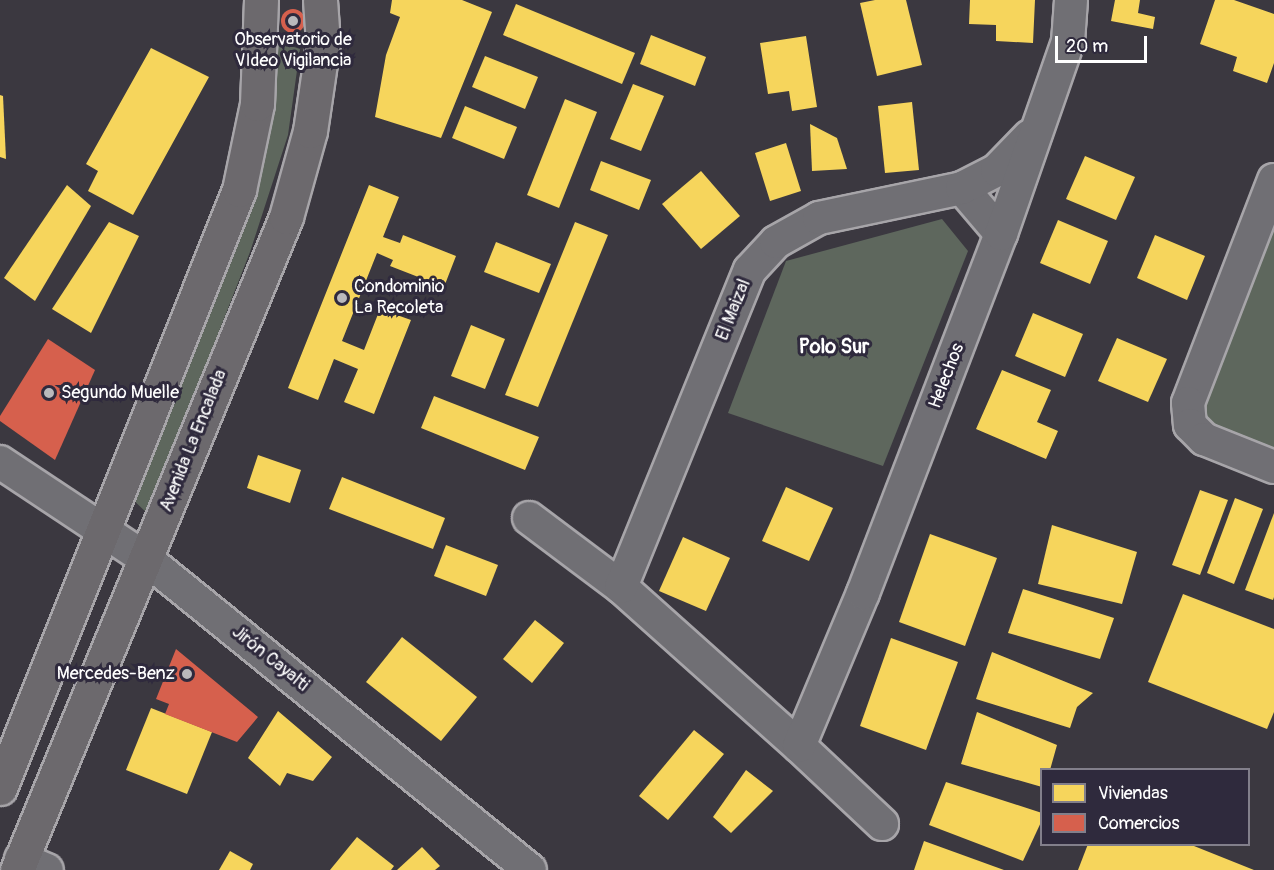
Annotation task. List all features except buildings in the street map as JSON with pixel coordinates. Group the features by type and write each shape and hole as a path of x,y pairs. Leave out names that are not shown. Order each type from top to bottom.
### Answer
{"main road":[{"path":"0,788 239,190 257,104 261,0"},
{"name":"Avenida La Encalada","path":"28,866 147,559 286,217 310,131 323,43 320,0"}],"street":[{"name":"Helechos","path":"799,746 863,593 1001,234 1035,131 1068,42 1071,0"},
{"name":"El Maizal","path":"621,587 750,270 776,242 819,218 962,188 997,170 1035,131"},
{"path":"1274,180 1268,212 1188,403 1190,424 1204,439 1274,467"},
{"path":"962,188 1001,234"},
{"name":"Jirón Cayalti","path":"0,462 147,559 530,870"},
{"path":"529,518 621,587 799,746 882,824"}],"shaded area":[{"path":"279,42 300,49 288,135 250,252 148,514 129,496 268,88"},
{"path":"1274,214 1274,467 1190,425"},
{"path":"942,219 968,251 883,466 728,413 786,261"}],"place":[{"name":"Observatorio de VIdeo Vigilancia","path":"293,21"},
{"name":"Condominio La Recoleta","path":"342,298"},
{"name":"Segundo Muelle","path":"49,393"},
{"name":"Mercedes-Benz","path":"187,674"}],"district":[{"name":"Polo Sur","path":"834,346"}]}
